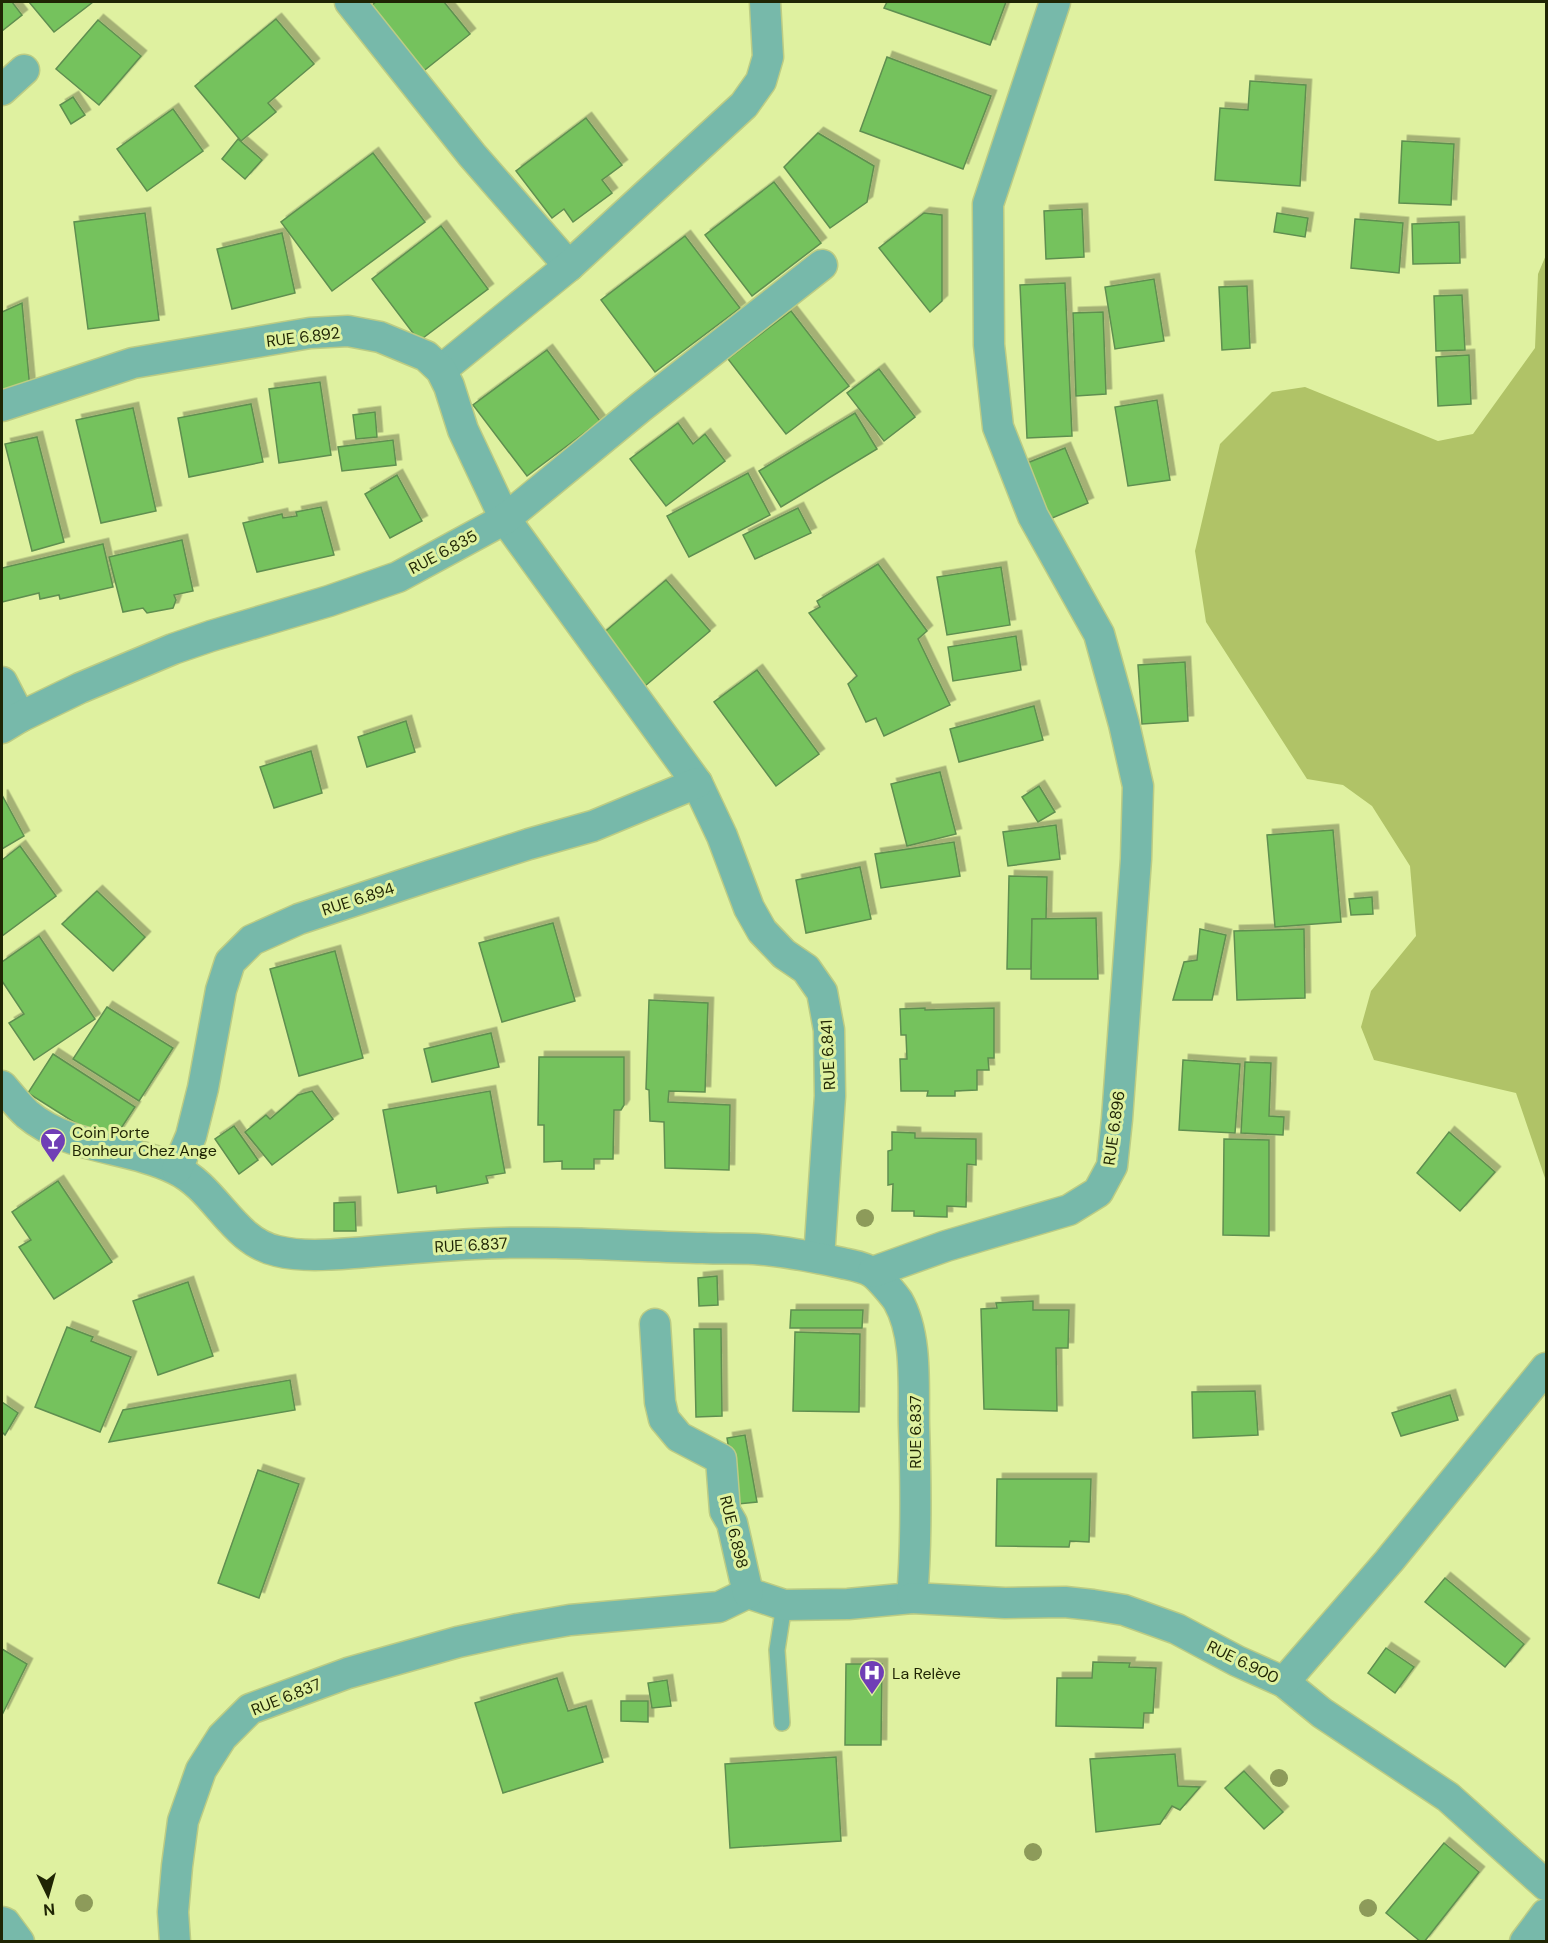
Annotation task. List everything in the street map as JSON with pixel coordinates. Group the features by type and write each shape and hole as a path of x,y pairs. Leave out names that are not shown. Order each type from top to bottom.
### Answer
{"street":[{"path":"350,2 472,155 569,266"},
{"path":"505,519 464,430 441,370 569,266 744,105 761,81 768,57 765,2"},
{"name":"RUE 6.896","path":"873,1272 946,1246 1069,1210 1098,1192 1112,1166 1136,859 1138,786 1124,724 1099,634 1033,516 998,427 989,345 988,204 1055,2"},
{"path":"2,90 24,70"},
{"name":"RUE 6.835","path":"11,722 80,688 173,649 398,576 505,519 822,265"},
{"name":"RUE 6.892","path":"2,406 133,363 310,333 348,331 380,337 426,356 441,370"},
{"name":"RUE 6.841","path":"505,519 698,783 722,836 749,908 762,931 784,954 806,969 822,992 829,1030 830,1096 819,1258"},
{"path":"2,682 11,722"},
{"name":"RUE 6.894","path":"177,1169 191,1136 221,990 230,962 252,940 298,919 529,844 593,826 698,783"},
{"name":"RUE 6.837","path":"2,1086 26,1113 52,1130 80,1143 141,1157 177,1169 202,1186 250,1240 274,1251 298,1255 476,1244 594,1243 756,1249 819,1258 873,1272 898,1300 908,1325 915,1385 916,1450 916,1554 912,1598"},
{"name":"RUE 6.898","path":"655,1324 660,1402 664,1419 679,1437 721,1459 725,1511 732,1523 748,1593"},
{"path":"1284,1682 1389,1561 1546,1368"},
{"path":"748,1593 784,1605 848,1604 912,1598"},
{"name":"RUE 6.837","path":"175,1941 173,1912 183,1821 201,1770 222,1737 250,1709 348,1673 458,1642 570,1620 719,1607 748,1593"},
{"name":"RUE 6.900","path":"912,1598 1005,1603 1065,1602 1124,1610 1177,1629 1237,1661 1284,1682 1322,1713 1448,1797 1492,1834 1513,1857 1546,1885"},
{"path":"1525,1941 1546,1914"},
{"path":"2,1922 19,1941"}],"lane":[{"path":"782,1723 777,1650 784,1605"}],"green space":[{"path":"1546,255 1546,1181 1516,1093 1374,1060 1361,1027 1371,991 1416,936 1410,866 1372,806 1343,785 1307,779 1206,622 1195,551 1220,444 1272,392 1305,387 1438,441 1473,434 1535,348 1538,274"}],"building":[{"path":"2,2 12,2 22,15 2,31"},
{"path":"29,2 93,2 54,32"},
{"path":"376,2 444,2 470,34 421,73 368,8"},
{"path":"887,2 1006,2 990,45 884,8"},
{"path":"276,19 314,64 268,103 276,112 241,141 195,86"},
{"path":"98,20 141,56 99,105 56,69"},
{"path":"887,57 991,96 963,169 860,131"},
{"path":"1250,81 1306,85 1300,186 1215,180 1220,108 1248,110"},
{"path":"73,97 85,115 71,124 60,105"},
{"path":"173,109 203,151 147,191 117,149"},
{"path":"586,118 622,165 602,180 612,193 573,222 564,209 552,218 516,171"},
{"path":"818,133 874,166 867,202 830,228 784,167"},
{"path":"238,139 262,160 245,179 222,159"},
{"path":"1402,141 1454,144 1451,205 1399,203"},
{"path":"373,153 425,222 332,291 281,222"},
{"path":"774,182 821,243 752,296 705,235"},
{"path":"1082,209 1084,257 1046,259 1044,211"},
{"path":"145,213 159,320 88,329 74,222"},
{"path":"924,213 942,215 942,301 930,312 879,248"},
{"path":"1277,213 1308,218 1305,237 1274,232"},
{"path":"1355,219 1403,223 1399,273 1351,268"},
{"path":"1459,222 1460,263 1413,264 1412,224"},
{"path":"441,226 488,289 419,341 372,279"},
{"path":"282,233 295,293 232,309 217,249"},
{"path":"685,236 740,308 655,372 601,300"},
{"path":"1154,279 1164,341 1115,349 1105,287"},
{"path":"1065,283 1072,436 1027,438 1020,285"},
{"path":"1247,286 1250,348 1222,350 1219,287"},
{"path":"1462,295 1465,350 1436,351 1434,296"},
{"path":"22,303 30,389 2,400 2,312"},
{"path":"791,311 849,386 786,434 728,359"},
{"path":"1103,312 1106,394 1076,396 1073,313"},
{"path":"547,350 600,421 527,476 473,405"},
{"path":"1469,355 1471,404 1438,406 1436,357"},
{"path":"879,369 915,417 884,441 847,393"},
{"path":"320,382 331,455 279,463 269,389"},
{"path":"1157,400 1170,480 1128,486 1115,407"},
{"path":"251,404 263,462 189,477 178,418"},
{"path":"133,408 156,511 101,523 76,420"},
{"path":"375,412 377,437 356,439 353,415"},
{"path":"855,413 877,449 781,507 759,471"},
{"path":"678,423 693,444 705,434 725,461 666,506 630,459"},
{"path":"37,437 64,542 32,551 5,444"},
{"path":"393,440 396,465 342,471 338,447"},
{"path":"1065,448 1088,503 1045,521 1022,465"},
{"path":"748,473 770,515 689,557 667,516"},
{"path":"397,475 422,521 390,538 365,494"},
{"path":"321,507 334,555 257,572 243,523 282,514 283,518 297,516 296,512"},
{"path":"798,508 811,533 755,559 743,535"},
{"path":"182,540 193,591 174,595 176,600 173,608 147,613 143,608 123,612 109,557"},
{"path":"103,544 113,587 60,599 59,595 40,599 39,593 2,602 2,568"},
{"path":"878,564 927,631 918,639 950,705 884,736 876,718 866,722 848,684 857,676 809,613 820,607 817,601"},
{"path":"1001,567 1010,625 947,635 937,577"},
{"path":"666,580 710,631 645,686 601,635"},
{"path":"1016,636 1021,670 953,681 948,647"},
{"path":"1185,662 1188,721 1142,724 1138,665"},
{"path":"757,670 819,754 776,786 714,702"},
{"path":"1034,706 1043,740 959,762 950,729"},
{"path":"406,721 415,752 367,767 358,737"},
{"path":"311,751 322,793 274,808 260,767"},
{"path":"940,772 956,834 907,846 891,784"},
{"path":"1039,786 1055,812 1038,822 1022,797"},
{"path":"2,795 24,836 2,849"},
{"path":"1056,825 1060,859 1008,866 1003,832"},
{"path":"1333,830 1341,922 1275,927 1267,835"},
{"path":"954,842 960,876 881,888 875,854"},
{"path":"20,846 56,896 2,936 2,860"},
{"path":"860,867 871,919 806,933 796,880"},
{"path":"1009,876 1047,877 1046,919 1032,919 1031,969 1007,969"},
{"path":"97,891 145,937 113,971 62,924"},
{"path":"1372,897 1373,914 1351,915 1349,899"},
{"path":"1096,918 1098,979 1031,979 1032,919"},
{"path":"553,923 575,1001 502,1022 479,943"},
{"path":"1200,929 1226,935 1212,1000 1173,1000 1184,962 1197,960"},
{"path":"1304,929 1305,998 1237,1000 1234,931"},
{"path":"39,936 95,1019 34,1060 9,1023 24,1014 2,981 2,962"},
{"path":"335,951 363,1058 299,1076 270,969"},
{"path":"649,1000 708,1003 705,1092 669,1091 668,1102 730,1105 729,1170 665,1168 664,1122 650,1121 649,1090 646,1089"},
{"path":"107,1007 173,1048 139,1101 73,1059"},
{"path":"925,1008 925,1010 994,1008 994,1058 988,1058 989,1070 977,1070 977,1090 955,1091 955,1096 927,1096 928,1091 901,1091 900,1059 907,1059 906,1035 901,1035 900,1009"},
{"path":"491,1033 499,1067 432,1082 424,1049"},
{"path":"53,1054 135,1107 110,1145 28,1093"},
{"path":"539,1057 624,1057 624,1105 621,1110 614,1110 613,1159 594,1159 594,1169 562,1169 562,1161 544,1162 544,1125 538,1125"},
{"path":"1183,1060 1240,1064 1235,1133 1179,1130"},
{"path":"1245,1062 1271,1063 1269,1116 1284,1117 1283,1135 1241,1133"},
{"path":"312,1091 333,1119 272,1165 245,1132 266,1115 270,1119 298,1095"},
{"path":"490,1091 505,1173 486,1176 488,1183 437,1193 436,1186 398,1193 383,1110"},
{"path":"234,1126 258,1160 239,1174 215,1139"},
{"path":"892,1132 915,1133 915,1138 976,1139 976,1165 967,1164 966,1207 947,1206 947,1217 914,1216 914,1211 892,1211 893,1184 888,1185 888,1151 892,1150"},
{"path":"1449,1132 1495,1172 1460,1211 1417,1173"},
{"path":"1224,1139 1269,1140 1269,1236 1223,1235"},
{"path":"58,1181 112,1262 54,1299 19,1247 31,1240 12,1212"},
{"path":"355,1202 356,1231 334,1231 334,1203"},
{"path":"717,1276 718,1305 699,1306 698,1278"},
{"path":"188,1282 213,1356 158,1375 133,1301"},
{"path":"1033,1301 1033,1310 1069,1310 1068,1348 1056,1348 1057,1411 984,1409 981,1309 997,1308 996,1303"},
{"path":"791,1310 863,1310 862,1328 790,1328"},
{"path":"67,1327 93,1337 91,1341 131,1357 100,1432 35,1407"},
{"path":"694,1329 721,1329 722,1416 696,1417"},
{"path":"795,1332 860,1334 859,1412 793,1411"},
{"path":"290,1380 295,1410 109,1442 123,1410"},
{"path":"1255,1391 1258,1435 1193,1438 1192,1392"},
{"path":"1450,1395 1458,1420 1401,1436 1392,1413"},
{"path":"2,1402 18,1413 5,1435 2,1432"},
{"path":"745,1435 757,1502 738,1504 727,1438"},
{"path":"258,1470 299,1484 259,1598 218,1583"},
{"path":"997,1479 1091,1479 1089,1542 1070,1541 1069,1547 996,1546"},
{"path":"1445,1578 1524,1644 1505,1667 1425,1602"},
{"path":"1386,1648 1414,1667 1395,1693 1368,1673"},
{"path":"2,1649 27,1664 2,1715"},
{"path":"1093,1662 1130,1663 1129,1667 1156,1668 1153,1713 1144,1713 1143,1728 1056,1726 1057,1678 1092,1678"},
{"path":"846,1664 882,1664 881,1745 845,1745"},
{"path":"557,1678 568,1711 586,1706 603,1762 503,1793 475,1703"},
{"path":"667,1680 671,1706 652,1708 648,1683"},
{"path":"621,1701 648,1701 648,1722 621,1721"},
{"path":"1175,1754 1178,1786 1200,1787 1180,1810 1172,1806 1160,1824 1096,1832 1090,1759"},
{"path":"836,1757 841,1841 730,1848 725,1764"},
{"path":"1244,1771 1283,1812 1264,1829 1225,1788"},
{"path":"1444,1843 1479,1872 1424,1942 1421,1942 1386,1913"}],"place":[{"name":"Coin Porte Bonheur Chez Ange","path":"53,1164"},
{"name":"La Relève","path":"872,1696"}]}
